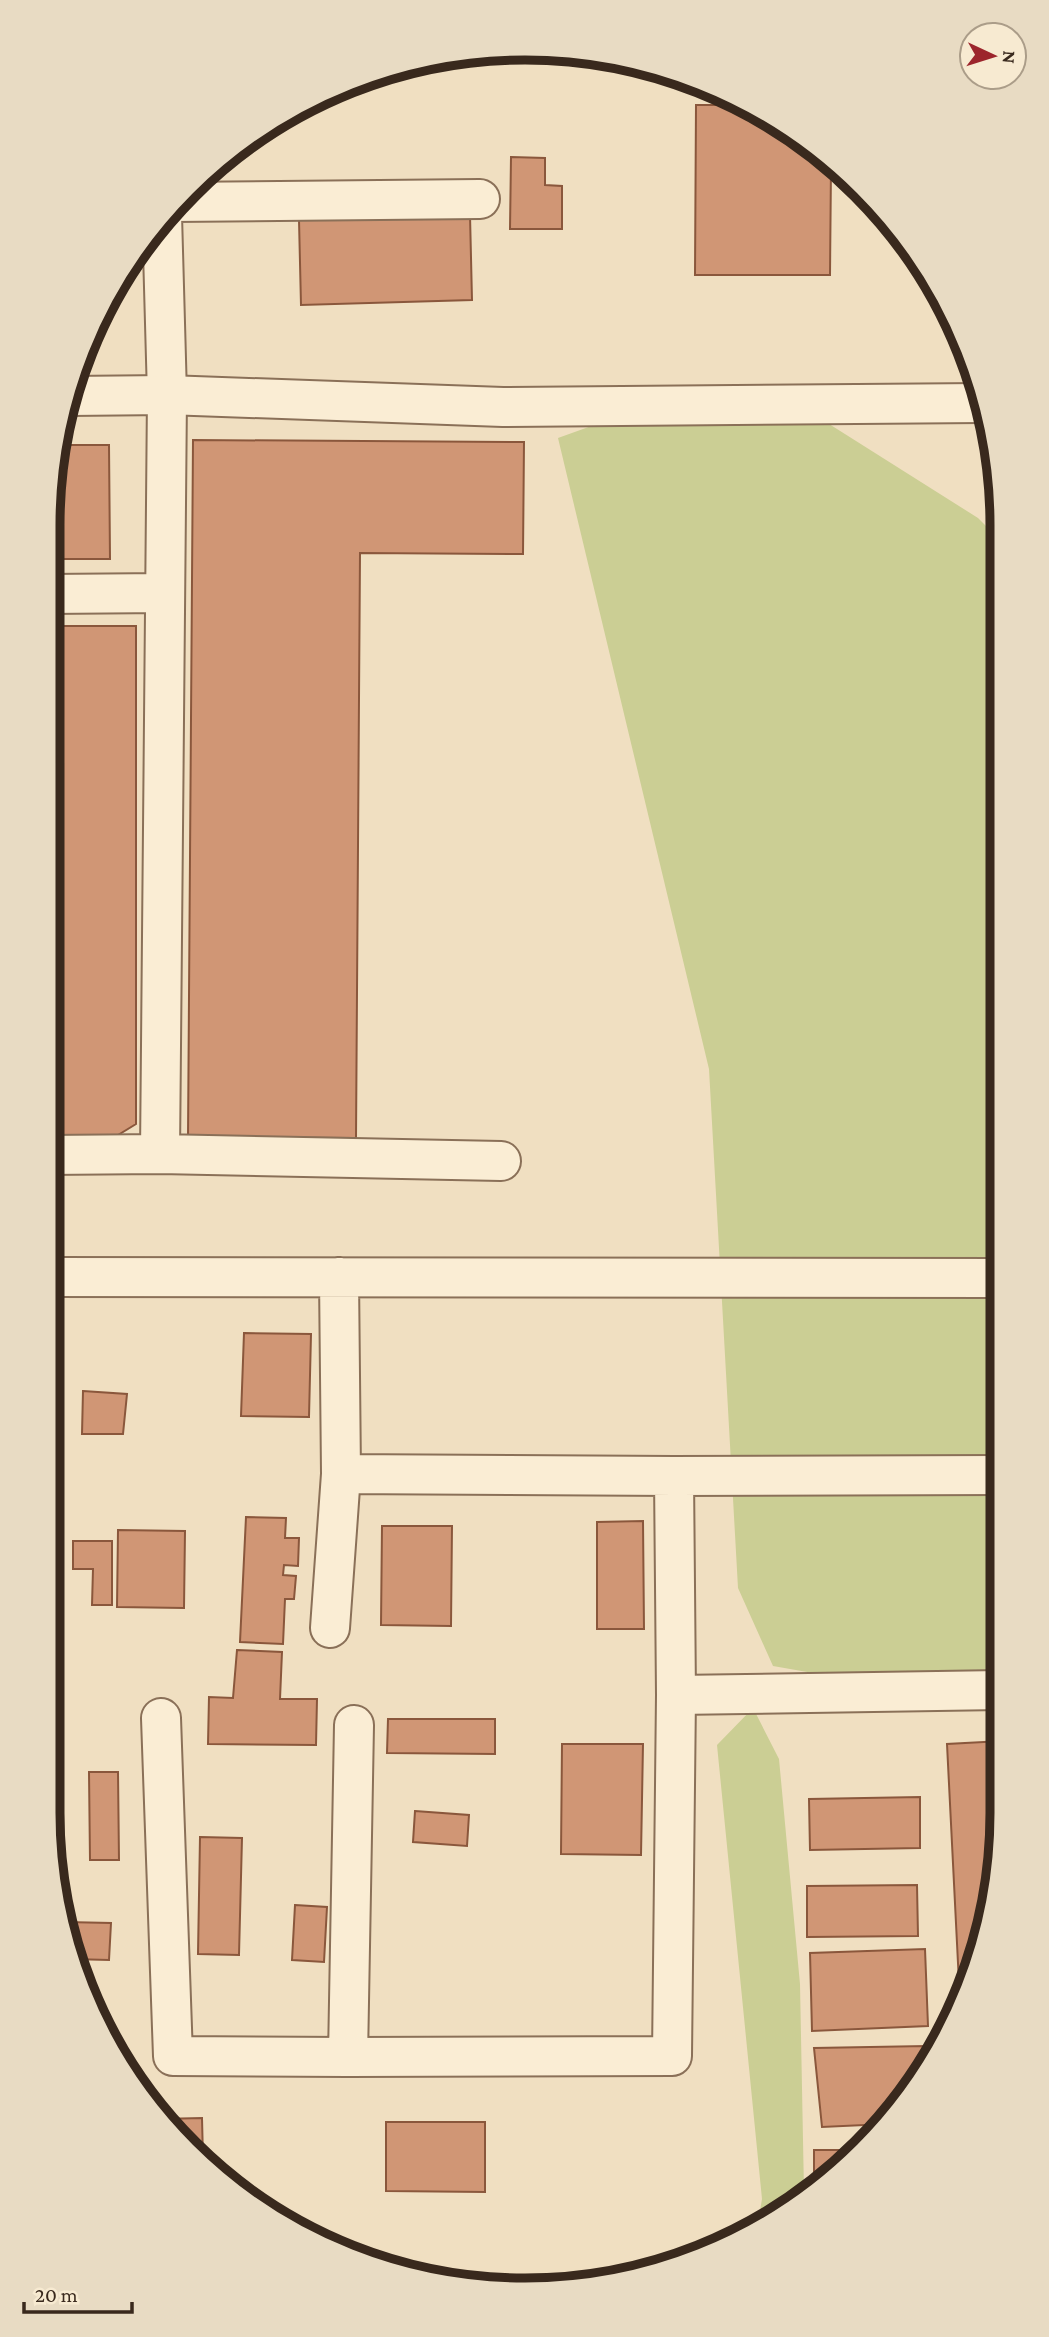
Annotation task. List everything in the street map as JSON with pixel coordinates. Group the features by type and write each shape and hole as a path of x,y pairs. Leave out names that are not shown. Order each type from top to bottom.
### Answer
{"street":[{"path":"190,202 480,199"},
{"path":"160,1154 167,395 163,233"},
{"path":"78,396 167,395 503,407 974,403"},
{"path":"60,594 165,593"},
{"path":"60,1155 160,1154 501,1161"},
{"path":"60,1277 990,1278"},
{"path":"330,1628 341,1474 339,1277"},
{"path":"341,1474 990,1475"},
{"path":"161,1718 173,2056 671,2056 676,1695 674,1476"},
{"path":"676,1695 990,1690"},
{"path":"348,2057 354,1726"}],"green space":[{"path":"799,405 978,518 990,530 990,1688 921,1692 773,1666 738,1588 709,1069 558,438 647,406"},
{"path":"753,1708 779,1759 800,1984 804,2184 760,2213 762,2199 717,1745"}],"building":[{"path":"696,105 725,105 783,138 831,175 830,275 695,275"},
{"path":"511,157 545,158 545,185 562,186 562,229 510,229"},
{"path":"470,215 472,300 301,305 299,220"},
{"path":"193,440 524,442 523,554 360,553 356,1138 188,1137"},
{"path":"66,445 109,445 110,559 60,559 60,494"},
{"path":"60,626 136,626 136,1124 118,1135 60,1135"},
{"path":"244,1333 311,1334 309,1417 241,1416"},
{"path":"83,1391 127,1394 123,1434 82,1434"},
{"path":"246,1517 286,1518 285,1538 299,1538 298,1566 284,1565 283,1575 296,1576 294,1599 285,1599 283,1644 240,1642"},
{"path":"643,1521 644,1629 597,1629 597,1522"},
{"path":"382,1526 452,1526 451,1626 381,1625"},
{"path":"118,1530 185,1531 184,1608 117,1607"},
{"path":"73,1541 112,1541 112,1605 92,1605 93,1569 73,1569"},
{"path":"237,1650 282,1652 280,1699 317,1699 316,1745 208,1744 209,1697 233,1698"},
{"path":"388,1719 495,1719 495,1754 387,1753"},
{"path":"990,1742 990,1812 986,1873 974,1933 959,1978 947,1744"},
{"path":"562,1744 643,1744 641,1855 561,1854"},
{"path":"89,1772 118,1772 119,1860 90,1860"},
{"path":"920,1797 920,1848 810,1850 809,1799"},
{"path":"415,1811 469,1815 467,1846 413,1842"},
{"path":"200,1837 242,1838 239,1955 198,1954"},
{"path":"917,1885 918,1936 807,1937 807,1886"},
{"path":"295,1905 327,1907 324,1962 292,1960"},
{"path":"72,1922 111,1923 109,1960 83,1959"},
{"path":"925,1949 928,2026 812,2031 810,1953"},
{"path":"926,2047 893,2096 868,2125 822,2127 814,2048"},
{"path":"202,2118 203,2147 196,2141 175,2119"},
{"path":"386,2122 485,2122 485,2192 386,2191"},
{"path":"814,2150 844,2150 831,2162 814,2176"}]}
